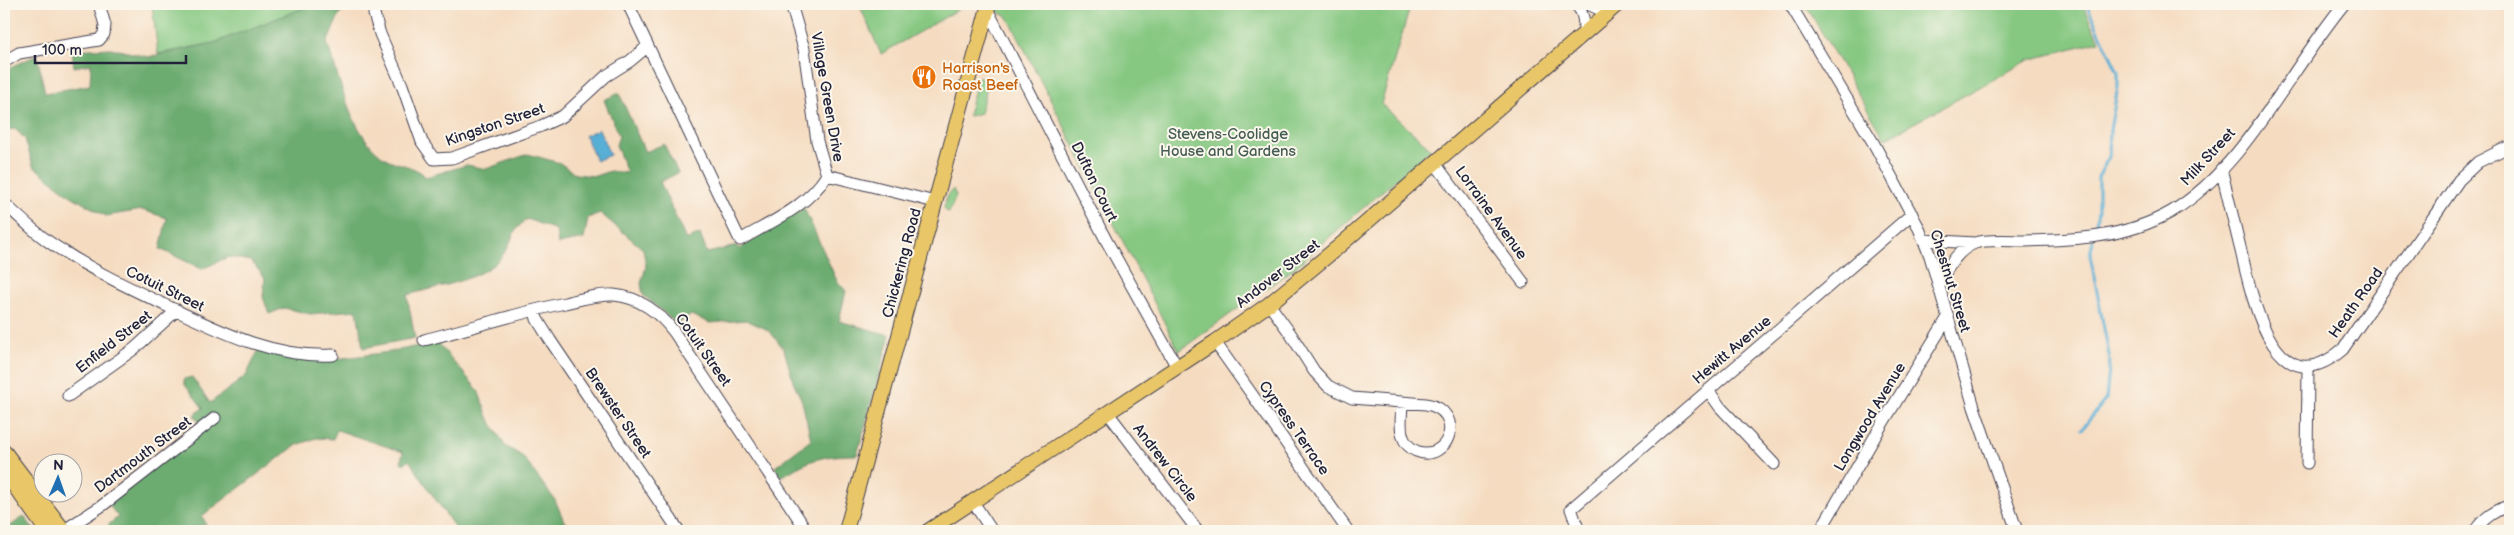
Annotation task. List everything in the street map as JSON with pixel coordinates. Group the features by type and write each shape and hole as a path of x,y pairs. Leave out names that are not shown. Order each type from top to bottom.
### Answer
{"highway":[{"path":"4,453 63,531"},
{"path":"4,470 48,531"}],"main road":[{"name":"Chickering Road","path":"848,529 988,6"},
{"name":"Andover Street","path":"928,531 1215,342 1269,304 1337,248 1613,8"}],"street":[{"path":"4,62 19,52 99,40 104,34 105,25 99,4"},
{"name":"Kingston Street","path":"376,4 374,14 380,34 402,85 422,142 434,159 452,158 555,120 572,109 606,76 630,61 648,46"},
{"path":"628,4 740,240 807,199 818,189 826,175"},
{"name":"Village Green Drive","path":"791,4 804,50 815,129 821,163 826,175 935,202"},
{"path":"1575,4 1580,9 1584,18 1584,33"},
{"path":"1588,4 1613,8"},
{"name":"Chestnut Street","path":"1790,4 1874,144 1912,214 1938,285 1974,407 2016,531"},
{"name":"Milk Street","path":"1923,240 1975,243 2094,237 2136,226 2169,213 2204,187 2221,169 2259,122 2344,4"},
{"name":"Dufton Court","path":"988,6 1106,240 1177,367"},
{"name":"Heath Road","path":"2308,366 2322,364 2343,349 2459,180 2478,162 2510,146"},
{"name":"Lorraine Avenue","path":"1434,162 1523,282"},
{"path":"2221,169 2259,320 2278,352 2303,366 2308,366 2307,464"},
{"name":"Cotuit Street","path":"4,203 62,251 108,277 226,334 272,350 312,356 333,356"},
{"name":"Hewitt Avenue","path":"1579,531 1571,509 1912,214"},
{"path":"1938,285 1948,266 1975,243"},
{"name":"Cotuit Street","path":"424,340 594,296 614,295 643,304 655,312 674,332 807,531"},
{"path":"1269,304 1314,371 1328,386 1352,398 1402,402 1426,404 1441,409 1450,422 1450,429 1444,445 1430,453 1413,450 1406,444 1401,428 1402,402"},
{"name":"Enfield Street","path":"68,396 134,349 177,310"},
{"name":"Brewster Street","path":"535,310 537,320 550,340 680,531"},
{"name":"Longwood Avenue","path":"1820,531 1884,421 1947,319"},
{"name":"Cypress Terrace","path":"1215,342 1348,531"},
{"path":"1708,390 1720,407 1774,464"},
{"name":"Andrew Circle","path":"1108,413 1198,531"},
{"name":"Dartmouth Street","path":"63,531 103,505 215,418"},
{"path":"973,502 992,531"},
{"path":"2475,531 2481,522 2491,514 2510,505"}],"green space":[{"path":"152,4 314,4 214,43 158,54"},
{"path":"314,4 347,4 340,13 327,43 347,104 362,133 371,146 382,156 393,162 410,167 426,177 467,165 486,169 528,154 560,163 575,174 595,176 610,171 627,173 616,145 619,136 604,100 619,93 645,152 664,144 678,173 660,182 686,240 700,234 707,253 737,246 739,249 804,208 837,281 846,291 839,321 890,335 857,455 817,459 781,477 775,467 811,440 802,401 793,381 784,349 771,333 746,320 710,323 691,315 677,324 643,295 641,283 646,267 643,249 600,213 588,218 584,239 558,244 556,230 527,219 514,233 502,256 483,271 458,282 407,295 415,338 363,348 357,310 310,314 284,308 269,314 263,297 265,278 251,261 228,257 202,269 160,249 167,218 142,210 106,216 71,196 33,166 25,139 15,129 4,130 4,75 9,68 37,55 45,93 90,85 91,64 74,67 72,50 111,48 148,57 214,43"},
{"path":"859,4 968,4 881,54"},
{"name":"Stevens-Coolidge House and Gardens","path":"983,4 1411,4 1381,104 1431,149 1293,269 1179,351 1008,17"},
{"path":"1805,4 2082,4 2099,41 2029,60 1885,139"},
{"path":"978,77 981,77 987,87 980,113 970,116 968,115"},
{"path":"953,189 956,196 949,213 944,209 947,195"},
{"path":"437,342 478,390 487,415 505,446 522,456 555,500 564,521 574,531 457,531 409,460 403,464 401,462 403,452 337,430 333,439 316,438 295,446 202,516 206,524 186,531 113,531 108,525 118,517 109,505 200,423 194,415 203,408 185,385 184,379 192,377 210,403 246,376 259,349 328,360 390,352"},
{"path":"24,516 35,531 4,531"}],"water":[{"path":"599,129 610,155 596,161 585,135"}],"waterway":[{"path":"2086,4 2118,72 2118,87 2110,130 2109,157 2098,177 2098,211 2094,234"},
{"path":"2082,429 2106,399 2110,360 2090,255 2093,240"}],"place":[{"name":"Harrison's Roast Beef","path":"924,77"}]}
